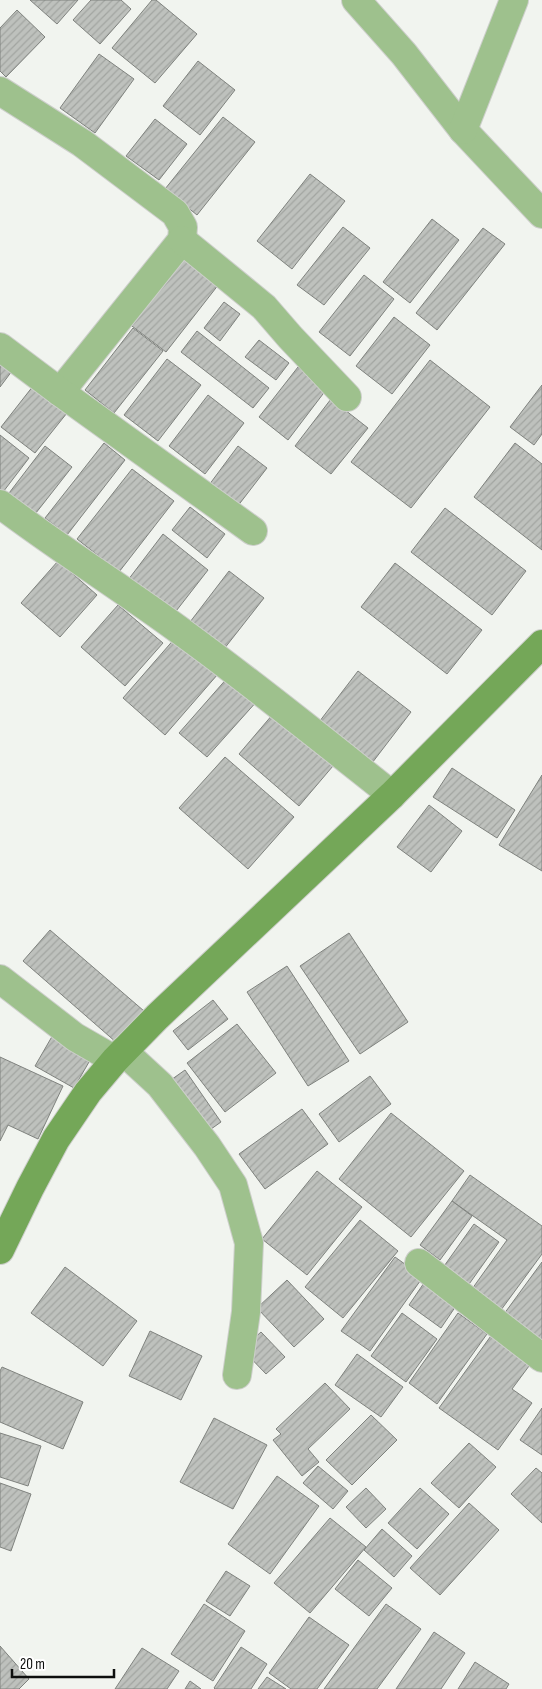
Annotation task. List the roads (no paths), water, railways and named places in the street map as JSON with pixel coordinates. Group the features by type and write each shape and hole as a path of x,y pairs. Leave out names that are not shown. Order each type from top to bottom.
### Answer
{"street":[{"path":"356,0 404,54 463,130 542,214"},
{"path":"463,130 514,0"},
{"path":"0,91 82,143 175,213 183,227 182,240 60,392"},
{"path":"182,240 264,307 347,396"},
{"path":"0,347 254,531"},
{"path":"0,504 43,537 185,634 308,727 392,795"},
{"path":"0,1250 56,1139 88,1092 119,1056 157,1017 392,795 542,644"},
{"path":"0,979 75,1037 119,1056 160,1086 207,1146 233,1185 249,1243 246,1312 237,1375"},
{"path":"419,1263 542,1358"}]}
